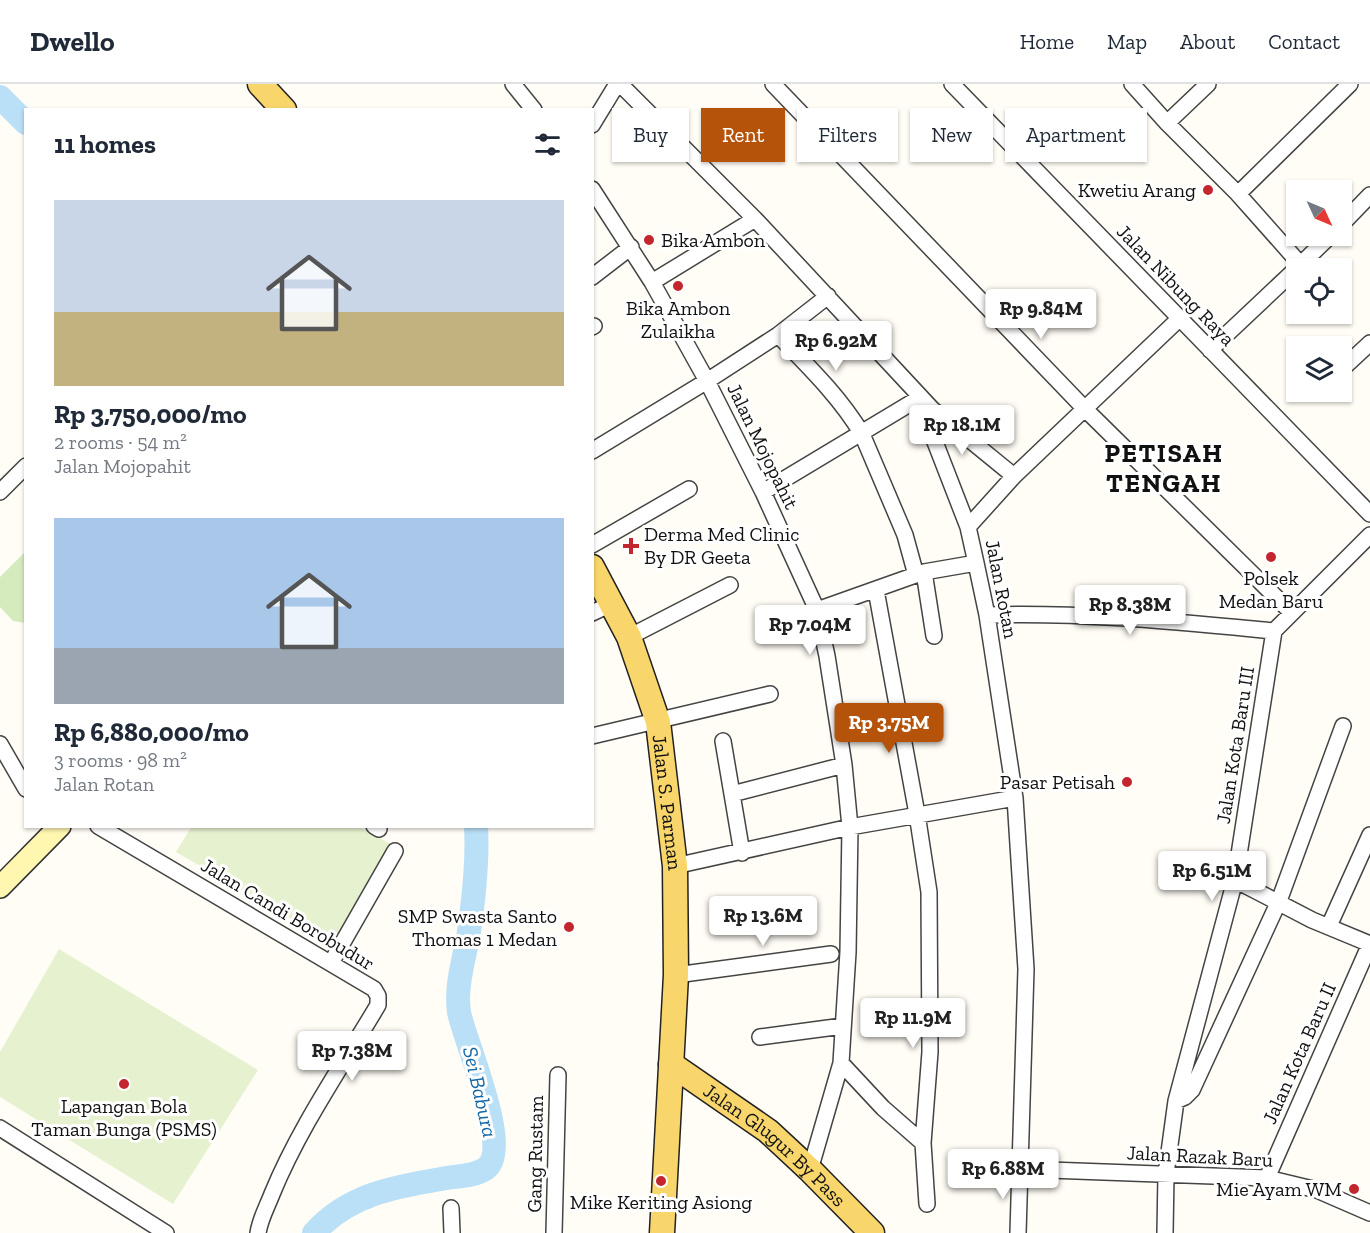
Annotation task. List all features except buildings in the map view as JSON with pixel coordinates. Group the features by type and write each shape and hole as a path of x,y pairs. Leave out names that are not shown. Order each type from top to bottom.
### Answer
{"main road":[{"path":"260,84 282,108"},
{"name":"Jalan S. Parman","path":"594,575 602,609 629,638 658,722 675,866 676,975 662,1233"},
{"path":"0,887 53,830"},
{"name":"Jalan Glugur By Pass","path":"671,1064 768,1131 872,1233"}],"street":[{"path":"513,84 532,108"},
{"path":"594,122 618,84 754,219 932,409 1014,476"},
{"path":"773,84 1084,408 1292,613"},
{"name":"Jalan Nibung Raya","path":"952,84 1370,514"},
{"path":"1132,84 1167,123 1238,194 1290,258"},
{"path":"1167,123 1208,84"},
{"path":"1238,194 1350,84"},
{"name":"Jalan Mojopahit","path":"594,192 652,282 707,381 763,492 817,610 827,656 844,765 850,827 848,952 841,1063 810,1170"},
{"path":"1352,214 1370,195"},
{"path":"652,282 754,219"},
{"path":"1308,258 1320,246"},
{"path":"594,275 631,247"},
{"path":"1210,350 1286,279"},
{"path":"594,450 778,335 828,296"},
{"path":"968,527 1014,476 1180,318"},
{"path":"778,335 822,382 862,434 920,573 934,636"},
{"path":"1352,360 1370,343"},
{"path":"763,492 921,397"},
{"name":"Jalan Rotan","path":"932,409 935,442 968,527 976,563 987,615 1015,798 1026,969 1022,1169 1018,1233"},
{"path":"0,492 24,468"},
{"path":"594,543 689,489"},
{"path":"987,615 1053,614 1182,622 1274,632 1370,535"},
{"path":"817,610 920,573 976,563"},
{"path":"629,638 730,585"},
{"path":"876,590 929,892 930,1052 923,1143 927,1204"},
{"name":"Jalan Kota Baru III","path":"1165,1233 1166,1174 1176,1101 1235,880 1274,632"},
{"path":"594,736 770,694"},
{"path":"1176,1101 1185,1097 1192,1090 1279,901 1343,726"},
{"path":"723,741 742,852"},
{"path":"0,744 24,786"},
{"path":"732,794 844,765"},
{"path":"675,866 850,827 1015,798"},
{"name":"Jalan Candi Borobudur","path":"101,828 374,989 378,996 378,1005 298,1142 278,1179 256,1230"},
{"path":"1329,926 1370,835"},
{"path":"331,963 395,851"},
{"path":"1235,880 1312,920 1370,944"},
{"name":"Jalan Kota Baru II","path":"1267,1178 1370,944"},
{"path":"676,975 831,954"},
{"path":"760,1037 843,1026"},
{"path":"841,1063 883,1108 923,1143"},
{"name":"Gang Rustam","path":"554,1233 558,1075"},
{"path":"0,1128 166,1233"},
{"name":"Jalan Razak Baru","path":"1022,1169 1267,1178 1317,1190 1370,1213"},
{"path":"451,1208 452,1233"}],"green space":[{"path":"24,553 24,623 13,621 0,607 0,577"},
{"path":"191,828 362,828 394,846 336,945 176,852"},
{"name":"Lapangan Bola Taman Bunga (PSMS)","path":"59,949 258,1070 173,1204 0,1097 0,1052"}],"waterway":[{"name":"Sei Babura","path":"0,97 24,121"},
{"name":"Sei Babura","path":"314,1233 327,1220 356,1201 406,1185 475,1174 485,1169 492,1158 494,1141 491,1119 458,1002 459,981 474,892 476,828"}],"place":[{"name":"Kwetiu Arang","path":"1208,190"},
{"name":"Bika Ambon","path":"649,240"},
{"name":"Bika Ambon Zulaikha","path":"678,286"},
{"name":"Derma Med Clinic By DR Geeta","path":"631,546"},
{"name":"Polsek Medan Baru","path":"1271,557"},
{"name":"Pasar Petisah","path":"1127,782"},
{"name":"SMP Swasta Santo Thomas 1 Medan","path":"569,927"},
{"name":"Lapangan Bola Taman Bunga (PSMS)","path":"124,1084"},
{"name":"Mike Keriting Asiong","path":"661,1181"},
{"name":"Mie Ayam WM","path":"1354,1189"}],"district":[{"name":"PETISAH TENGAH","path":"1164,468"}]}
